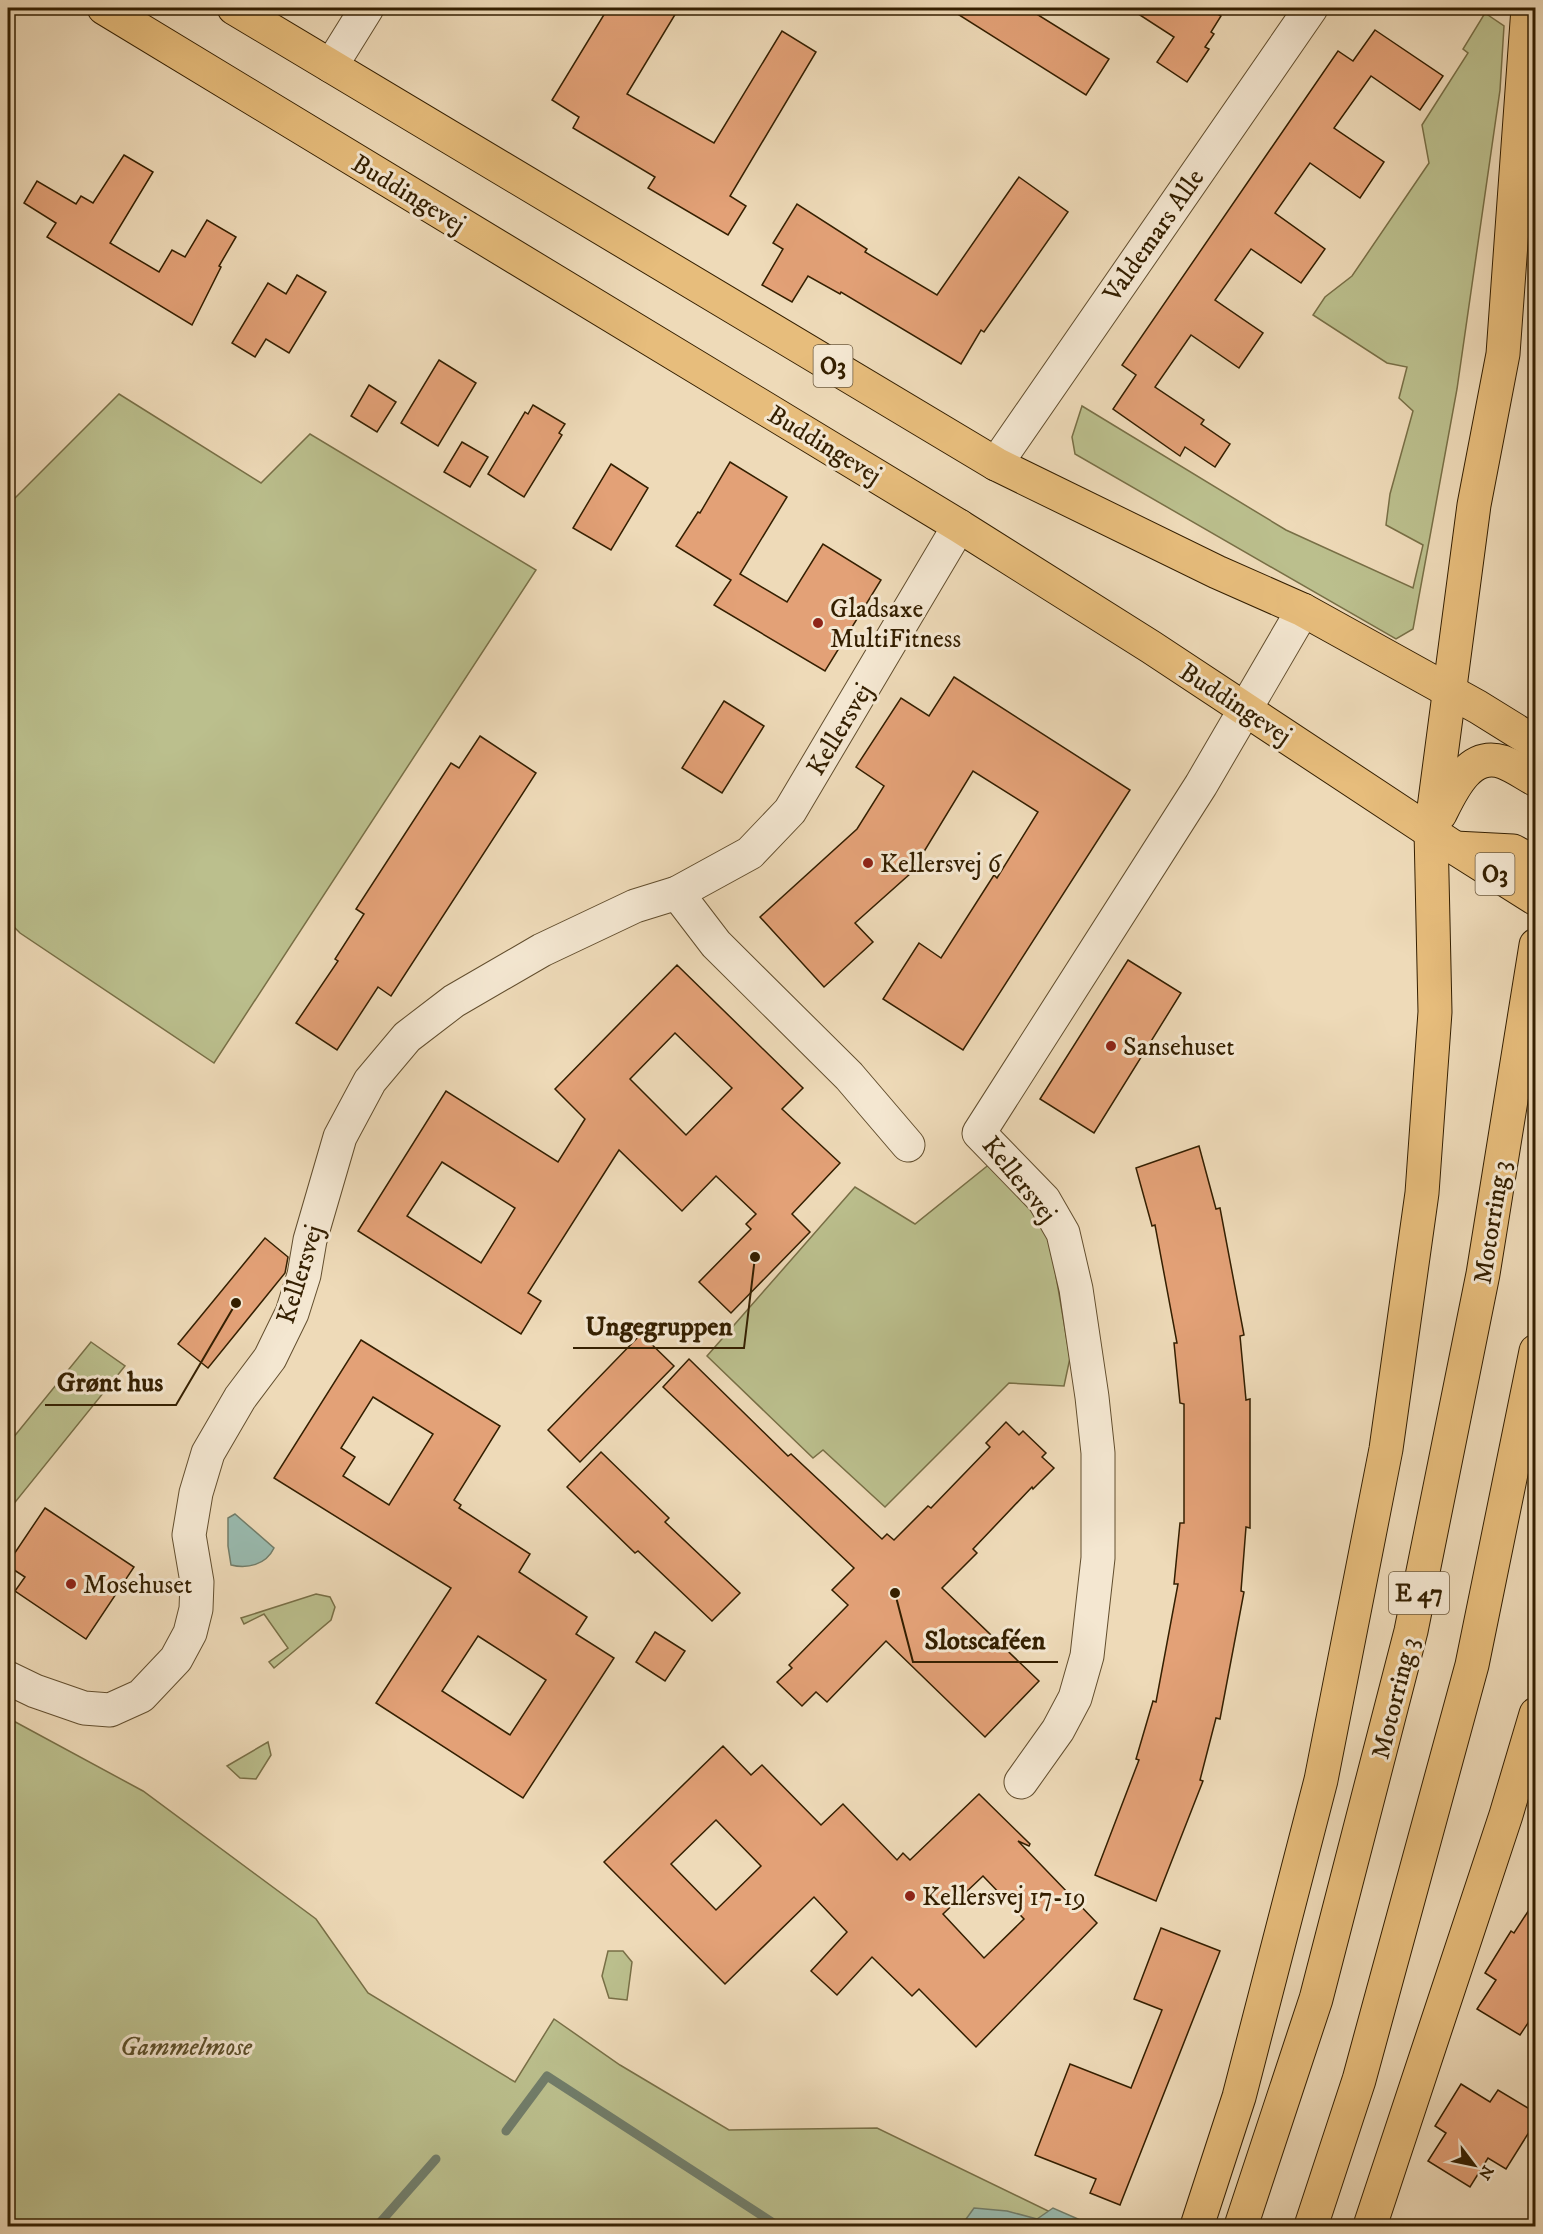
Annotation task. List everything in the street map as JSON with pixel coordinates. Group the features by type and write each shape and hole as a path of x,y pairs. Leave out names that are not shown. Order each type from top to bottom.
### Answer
{"main road":[{"name":"Buddingevej","path":"104,8 960,526 1151,647 1536,899"},
{"name":"O3","path":"234,8 996,464 1217,572 1303,610 1478,707 1536,743"},
{"path":"1197,2226 1239,2097 1321,1780 1386,1449 1422,1194 1434,1035 1435,936 1443,840 1449,692 1474,504 1503,354 1528,8"},
{"path":"1443,840 1454,786 1467,770 1488,760 1500,761 1536,780"},
{"path":"1443,840 1513,851 1536,863"},
{"name":"Motorring 3","path":"1242,2226 1316,1999 1412,1631 1483,1274 1536,945"},
{"name":"E 47","path":"1311,2226 1359,2080 1472,1665 1536,1351"},
{"path":"1370,2226 1506,1815 1536,1714"}],"street":[{"path":"331,66 367,8"},
{"name":"Valdemars Alle","path":"996,464 1311,8"},
{"name":"Kellersvej","path":"8,1678 35,1691 84,1708 110,1710 141,1696 176,1659 190,1633 196,1609 197,1582 189,1535 196,1493 208,1453 240,1398 270,1358 292,1313 304,1275 310,1240 340,1137 370,1081 407,1037 454,1001 542,950 635,906 677,893 750,853 790,811 960,526"},
{"name":"Kellersvej","path":"1022,1782 1058,1730 1075,1698 1087,1656 1098,1558 1098,1453 1076,1289 1063,1233 1044,1200 979,1133 1155,859 1303,610"},
{"path":"677,893 716,944 849,1076 908,1145"}],"green space":[{"path":"1485,13 1504,26 1500,90 1457,389 1413,629 1396,639 1075,454 1072,437 1082,406 1286,530 1413,588 1423,545 1386,525 1390,494 1413,411 1399,398 1407,367 1387,363 1313,315 1325,297 1352,276 1429,163 1422,125 1468,53 1463,49"},
{"path":"119,394 261,483 310,434 536,570 214,1063 20,933 8,921 8,505"},
{"path":"991,1163 1048,1229 1070,1358 1064,1386 1009,1383 885,1507 823,1450 813,1458 707,1356 855,1187 915,1224"},
{"path":"91,1342 125,1366 8,1511 8,1444"},
{"path":"316,1594 330,1597 335,1607 331,1620 274,1668 269,1662 288,1648 264,1614 244,1624 241,1618"},
{"name":"Gammelmose","path":"8,1718 143,1791 316,1919 368,1993 515,2082 554,2019 620,2065 729,2130 877,2128 1079,2226 8,2226"},
{"path":"268,1742 271,1755 256,1779 240,1778 227,1766"},
{"path":"608,1951 623,1951 632,1962 627,2000 609,1998 602,1976"}],"water":[{"path":"235,1514 274,1548 271,1554 261,1562 250,1566 231,1565 228,1518"},
{"path":"974,2208 1007,2211 1037,2219 1053,2208 1094,2226 961,2226"}],"building":[{"path":"608,8 679,8 627,94 714,143 782,31 816,52 730,196 746,206 728,235 648,188 655,177 573,128 579,117 552,100"},
{"path":"948,8 1027,8 1109,59 1086,95"},
{"path":"1129,8 1208,8 1221,16 1211,32 1214,34 1205,47 1209,49 1187,82 1157,62 1174,37"},
{"path":"1375,30 1443,76 1420,110 1371,76 1334,128 1384,162 1360,198 1310,163 1275,213 1325,249 1301,283 1251,249 1215,300 1263,333 1239,368 1191,335 1155,387 1204,420 1201,424 1230,444 1215,467 1185,447 1180,456 1113,409 1136,375 1122,365 1338,51 1353,61"},
{"path":"124,155 153,172 110,243 159,272 172,250 185,257 207,220 236,237 219,266 221,267 192,325 47,237 56,223 24,203 37,181 76,204 81,196 93,203"},
{"path":"1019,177 1068,212 984,332 981,330 961,364 841,292 840,294 808,276 792,302 762,285 783,249 773,243 797,204 867,249 865,252 937,295"},
{"path":"297,275 326,292 289,353 266,339 255,357 232,343 268,283 286,294"},
{"path":"439,360 476,383 438,446 401,423"},
{"path":"369,385 396,402 377,432 351,416"},
{"path":"533,405 565,424 559,433 562,435 524,497 488,474 525,412 528,414"},
{"path":"462,442 488,457 470,487 444,472"},
{"path":"730,462 787,497 740,574 787,602 823,544 881,580 825,671 714,605 731,580 676,546 698,512 700,513"},
{"path":"611,464 648,488 611,550 573,528"},
{"name":"Kellersvej 6","path":"954,677 1130,790 963,1050 883,999 919,943 941,958 994,875 997,878 1038,812 973,771 911,873 855,923 873,942 824,987 760,917 857,829 884,786 856,767 901,698 929,716"},
{"path":"724,701 764,726 722,793 682,768"},
{"path":"480,736 536,773 391,996 378,987 337,1050 296,1023 338,961 335,959 364,914 356,909 451,763 459,768"},
{"name":"Sansehuset","path":"1128,960 1181,993 1094,1133 1040,1099"},
{"path":"677,965 803,1088 782,1109 840,1163 792,1214 810,1232 731,1313 699,1282 751,1229 746,1224 756,1214 716,1176 682,1211 619,1150 528,1293 541,1301 521,1334 358,1231 446,1091 558,1162 585,1119 555,1089","holes":["675,1033 732,1088 686,1135 630,1079","442,1162 515,1208 481,1263 407,1216"]},
{"path":"1199,1146 1216,1209 1220,1208 1244,1335 1240,1336 1246,1400 1250,1399 1250,1528 1246,1527 1241,1591 1244,1592 1220,1719 1216,1718 1200,1780 1203,1781 1156,1901 1095,1875 1139,1760 1136,1759 1153,1701 1156,1702 1178,1584 1174,1584 1180,1523 1184,1523 1184,1404 1180,1403 1174,1343 1177,1343 1155,1225 1152,1226 1136,1168"},
{"path":"265,1238 288,1257 285,1273 208,1368 178,1344"},
{"path":"641,1334 674,1366 580,1462 548,1430"},
{"path":"361,1340 500,1426 454,1500 461,1505 459,1508 530,1554 519,1572 587,1617 576,1634 614,1658 523,1798 376,1703 451,1588 274,1478","holes":["373,1397 433,1434 389,1505 343,1476 355,1457 341,1448","478,1636 546,1680 510,1735 442,1691"]},
{"path":"689,1359 788,1456 791,1454 882,1539 887,1534 894,1540 928,1506 931,1508 990,1447 986,1443 1006,1422 1019,1435 1023,1431 1046,1453 1042,1457 1054,1468 1033,1489 1032,1487 973,1549 977,1553 942,1588 1039,1681 985,1737 886,1641 827,1702 816,1692 802,1706 777,1682 792,1668 789,1665 848,1605 832,1590 854,1568 663,1387"},
{"path":"601,1452 669,1518 665,1522 740,1593 712,1621 638,1551 635,1553 567,1487"},
{"name":"Mosehuset","path":"45,1508 134,1567 86,1639 15,1591 25,1577 8,1566 8,1563"},
{"path":"655,1632 685,1651 665,1681 636,1662"},
{"name":"Kellersvej 17-19","path":"723,1746 751,1775 762,1765 821,1825 843,1804 897,1860 903,1853 910,1860 979,1794 1030,1844 1029,1846 1018,1841 1097,1923 976,2047 919,1989 912,1996 872,1957 837,1995 811,1971 847,1932 814,1897 725,1984 604,1862","holes":["716,1820 761,1866 716,1910 671,1864","983,1876 1024,1919 984,1958 943,1914"]},
{"path":"1536,1899 1536,2011 1520,2035 1477,2009 1496,1980 1485,1973 1511,1931 1514,1933"},
{"path":"1161,1928 1220,1951 1120,2205 1090,2193 1096,2179 1035,2155 1070,2064 1131,2088 1162,2010 1134,1999"},
{"path":"1461,2084 1490,2102 1498,2090 1536,2113 1536,2121 1506,2169 1488,2158 1470,2187 1428,2161 1446,2133 1435,2126"}],"waterway":[{"path":"506,2131 547,2076 778,2226"},
{"path":"377,2226 436,2159"}],"place":[{"name":"Gladsaxe MultiFitness","path":"818,623"},
{"name":"Kellersvej 6","path":"868,863"},
{"name":"Sansehuset","path":"1111,1046"},
{"name":"Ungegruppen","path":"755,1257"},
{"name":"Grønt hus","path":"236,1303"},
{"name":"Mosehuset","path":"71,1584"},
{"name":"Slotscaféen","path":"895,1593"},
{"name":"Kellersvej 17-19","path":"910,1896"}]}
